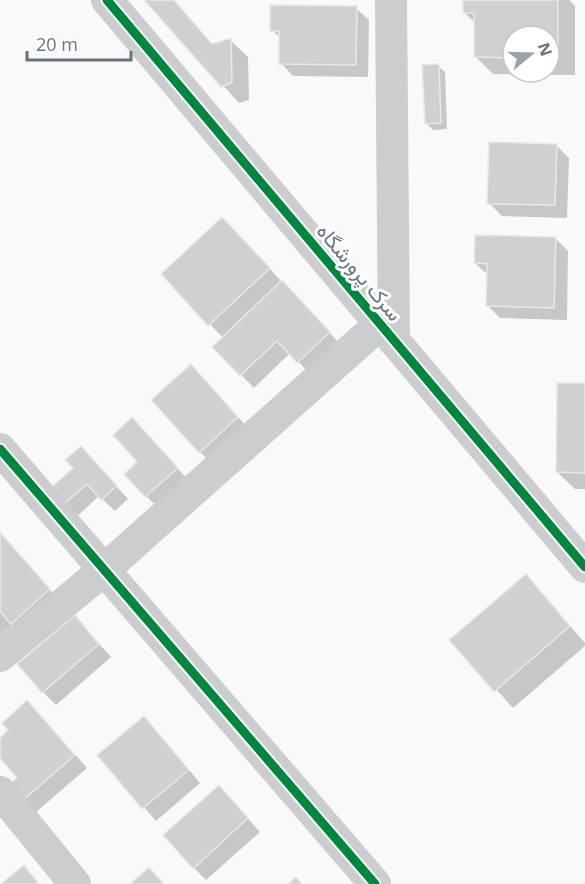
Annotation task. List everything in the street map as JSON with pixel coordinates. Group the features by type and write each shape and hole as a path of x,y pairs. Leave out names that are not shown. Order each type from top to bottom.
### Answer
{"street":[{"name":"سرک پرورشگاه","path":"107,0 585,567"},
{"path":"0,656 387,332 391,0"},
{"path":"0,449 375,884"},
{"path":"0,792 75,884"}],"building":[{"path":"144,0 174,0 212,44 231,38 232,82 221,87"},
{"path":"463,0 558,0 558,24 501,24 501,58 474,57 474,13 463,13"},
{"path":"270,5 357,6 356,65 279,64 279,31 270,31"},
{"path":"439,64 441,123 425,124 422,65"},
{"path":"489,142 557,144 555,205 487,204"},
{"path":"222,217 270,268 208,326 161,274"},
{"path":"475,235 556,237 554,308 486,306 487,264 474,263"},
{"path":"282,280 330,332 297,363 277,341 240,376 212,347"},
{"path":"191,364 238,417 199,453 151,400"},
{"path":"557,383 585,383 585,473 556,472"},
{"path":"132,417 178,468 145,497 124,474 137,462 113,435"},
{"path":"81,446 117,486 101,500 87,484 58,509 44,494 73,468 65,460"},
{"path":"0,532 50,589 11,624 0,611"},
{"path":"526,574 570,626 494,692 449,640"},
{"path":"75,615 99,644 42,693 17,664"},
{"path":"27,700 75,755 21,802 7,786 17,778 0,758 0,738 8,730 2,723"},
{"path":"144,716 189,770 142,809 97,755"},
{"path":"219,785 248,818 193,869 163,835"},
{"path":"24,865 39,884 1,884"},
{"path":"149,867 164,884 130,884"},
{"path":"296,877 302,884 288,884"}],"cycle path":[{"path":"107,0 585,567"},
{"path":"0,449 375,884"}]}
